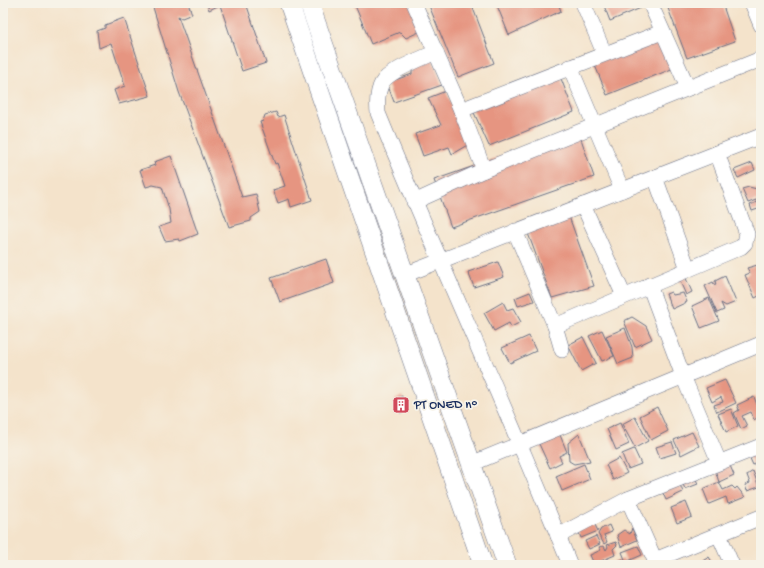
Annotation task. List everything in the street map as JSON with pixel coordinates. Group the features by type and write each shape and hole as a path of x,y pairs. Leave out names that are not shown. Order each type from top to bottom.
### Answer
{"main road":[{"path":"289,3 484,565"},
{"path":"309,3 507,565"}],"street":[{"path":"414,3 461,110 484,170"},
{"path":"583,3 604,53"},
{"path":"650,3 688,88"},
{"path":"752,3 761,25"},
{"path":"461,110 604,53 662,32"},
{"path":"436,52 394,73 383,81 377,100 378,113 414,202 521,444 570,565"},
{"path":"414,202 484,170 761,59"},
{"path":"570,67 622,190"},
{"path":"404,275 761,136"},
{"path":"555,326 648,285 741,247 747,234 717,153"},
{"path":"655,177 688,269"},
{"path":"583,205 624,296"},
{"path":"515,232 555,326 562,350"},
{"path":"648,285 683,376 719,462"},
{"path":"471,464 761,344"},
{"path":"558,536 628,499 761,446"},
{"path":"628,499 656,563 761,517"},
{"path":"720,535 732,565"}],"building":[{"path":"188,3 192,14 182,18 178,16 242,197 256,194 260,212 251,218 251,221 229,227 179,92 152,4"},
{"path":"207,3 246,3 266,63 242,71 220,5 209,10"},
{"path":"354,3 410,3 419,32 406,38 400,32 371,44"},
{"path":"428,3 471,3 494,63 458,77"},
{"path":"496,3 558,3 561,11 509,35"},
{"path":"603,3 647,3 648,5 610,21"},
{"path":"666,3 722,3 735,41 687,58"},
{"path":"124,18 150,96 119,104 114,90 125,86 111,43 99,48 97,31 105,28 105,25"},
{"path":"658,31 674,68 607,95 592,58"},
{"path":"432,59 442,85 394,102 387,83 412,74 412,67"},
{"path":"558,71 574,112 489,146 471,106"},
{"path":"446,91 469,144 452,154 449,147 423,156 415,134 441,125 428,98"},
{"path":"276,112 278,117 284,115 312,200 291,207 289,199 278,203 273,190 285,186 277,163 275,164 260,122 263,121 265,115"},
{"path":"578,130 594,177 451,227 434,180"},
{"path":"171,156 198,234 180,241 179,239 165,241 159,227 171,223 169,209 162,187 153,185 146,187 140,170 155,165 154,162"},
{"path":"752,163 755,170 738,178 734,170"},
{"path":"749,187 761,190 761,208 752,211 750,205 757,202 756,200 748,203 742,189"},
{"path":"567,211 594,286 552,298 526,228"},
{"path":"326,259 334,283 280,302 271,278"},
{"path":"498,262 504,277 474,287 468,272"},
{"path":"761,264 761,295 755,298 745,275 750,273 747,268"},
{"path":"684,274 692,292 686,295 678,277"},
{"path":"725,276 736,302 726,306 721,303 724,310 717,313 705,286 713,282 715,286 715,281"},
{"path":"530,292 534,301 518,306 515,298"},
{"path":"671,292 673,295 683,293 687,302 672,309 666,294"},
{"path":"709,298 719,321 701,328 692,306"},
{"path":"503,302 507,310 513,308 521,322 511,327 509,323 494,331 484,313"},
{"path":"632,317 646,326 652,339 635,347 624,321"},
{"path":"625,328 632,347 633,358 618,364 606,336"},
{"path":"602,330 614,356 602,361 589,336"},
{"path":"529,336 536,351 510,363 502,348"},
{"path":"583,337 596,363 581,371 568,345"},
{"path":"725,380 736,403 717,412 714,405 723,402 721,397 712,402 706,388"},
{"name":"PT ONED n°","path":"402,396 407,411 400,413 395,400"},
{"path":"754,397 761,415 754,420 751,412 742,416 747,426 741,429 734,413 739,410 737,405"},
{"path":"657,407 668,431 651,440 640,416"},
{"path":"731,409 738,426 726,432 718,414"},
{"path":"635,417 648,441 635,448 622,424"},
{"path":"620,423 629,444 616,450 607,429"},
{"path":"692,432 699,446 681,455 674,440"},
{"path":"579,434 590,461 574,464 569,461 568,443"},
{"path":"560,435 567,452 559,456 562,462 550,468 539,444"},
{"path":"672,442 676,453 660,458 656,447"},
{"path":"761,446 761,461 753,465 747,452"},
{"path":"634,449 641,464 628,469 622,454"},
{"path":"619,458 627,473 613,480 606,465"},
{"path":"728,461 734,475 719,482 714,467"},
{"path":"584,464 590,479 562,491 556,476"},
{"path":"692,469 698,484 685,489 679,475"},
{"path":"753,471 759,487 747,491 745,485 750,483 747,475"},
{"path":"678,480 683,492 666,500 661,489"},
{"path":"719,482 723,490 732,486 735,489 737,487 745,497 728,504 726,497 709,504 703,489"},
{"path":"686,502 692,517 677,523 671,508"},
{"path":"594,523 598,531 581,538 577,528"},
{"path":"609,525 612,532 604,535 607,542 604,544 598,534 601,529"},
{"path":"632,528 637,540 621,547 617,535 624,530 630,534"},
{"path":"596,536 600,544 589,549 585,541"},
{"path":"616,542 617,545 613,549 615,555 594,564 590,555 601,550 599,547 604,546 606,550 608,547 607,545"},
{"path":"638,546 642,555 626,562 622,552"},
{"path":"709,557 714,565 696,565"},
{"path":"623,559 625,565 607,565"}],"place":[{"name":"PT ONED n°","path":"401,405"}]}
